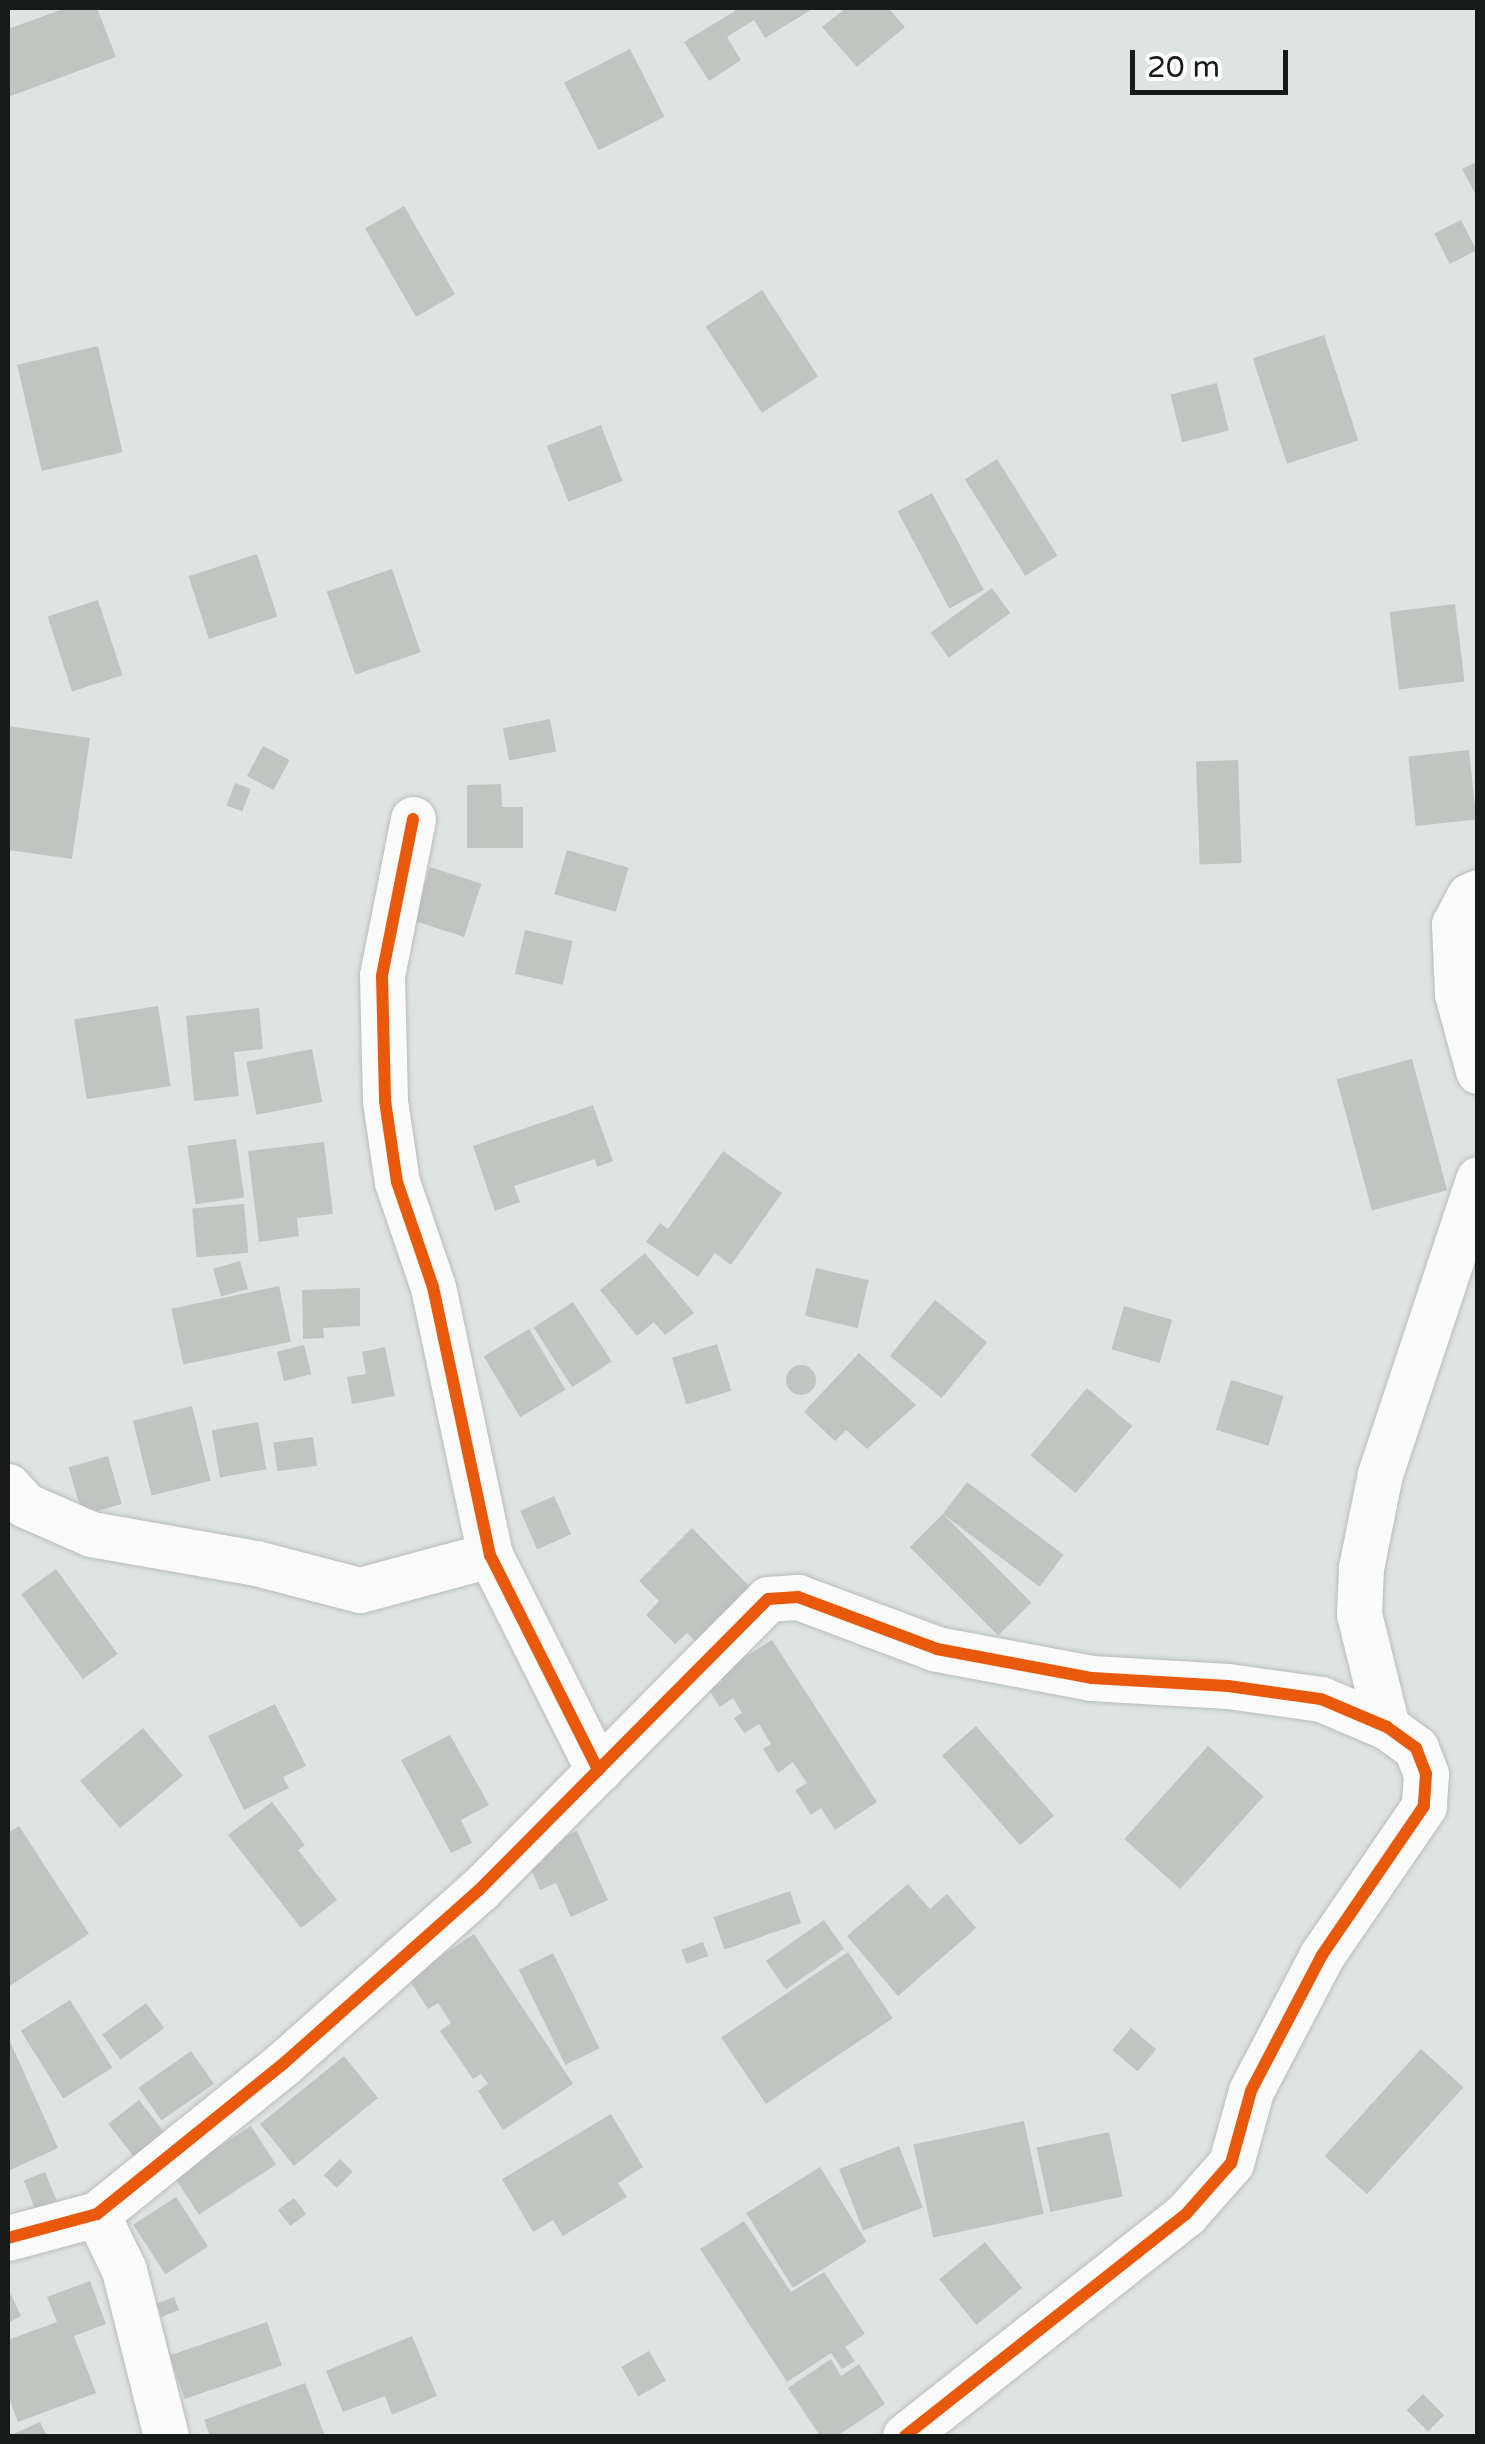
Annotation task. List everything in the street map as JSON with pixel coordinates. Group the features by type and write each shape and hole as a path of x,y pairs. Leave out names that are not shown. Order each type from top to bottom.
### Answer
{"street":[{"path":"413,819 382,976 384,1101 397,1182 433,1287 490,1555 598,1770"},
{"path":"1478,892 1468,896 1454,924 1457,994 1478,1071"},
{"path":"1388,1727 1359,1614 1361,1568 1380,1474 1478,1179"},
{"path":"8,1486 25,1505 91,1534 256,1563 360,1590 490,1555"},
{"path":"8,2238 97,2214 284,2063 479,1890 768,1600 798,1597 936,1649 1092,1678 1228,1686 1320,1698 1388,1727 1416,1748 1426,1774 1424,1806 1322,1955 1250,2091 1232,2163 1186,2214 905,2436"},
{"path":"97,2214 124,2270 166,2436"}],"building":[{"path":"66,8 97,8 116,57 8,97 8,29"},
{"path":"733,8 814,8 765,38 754,20 727,37 741,60 709,81 684,42 735,11"},
{"path":"846,8 888,8 905,27 857,67 822,27"},
{"path":"630,49 665,117 599,150 564,83"},
{"path":"1478,161 1478,199 1462,169"},
{"path":"404,206 455,294 416,317 365,228"},
{"path":"1461,220 1476,250 1450,264 1434,234"},
{"path":"762,290 818,376 762,413 706,326"},
{"path":"1324,335 1358,441 1287,464 1253,358"},
{"path":"98,346 123,452 42,471 17,365"},
{"path":"1217,383 1229,431 1182,442 1170,395"},
{"path":"601,425 623,481 568,502 547,446"},
{"path":"997,459 1057,556 1025,576 965,479"},
{"path":"932,493 984,590 949,608 898,511"},
{"path":"257,554 277,617 209,639 189,576"},
{"path":"392,569 421,652 355,675 327,591"},
{"path":"992,588 1010,613 949,658 931,633"},
{"path":"98,600 122,675 72,692 48,616"},
{"path":"1455,604 1465,681 1399,689 1389,612"},
{"path":"550,719 556,751 509,761 503,728"},
{"path":"8,726 90,738 72,859 8,850"},
{"path":"263,746 289,760 274,790 247,776"},
{"path":"1469,750 1476,820 1416,826 1408,756"},
{"path":"1238,760 1242,863 1200,864 1196,761"},
{"path":"235,783 251,789 242,811 226,805"},
{"path":"501,784 502,807 523,807 523,848 467,848 467,785"},
{"path":"567,850 629,868 616,912 554,894"},
{"path":"430,867 481,884 464,937 413,920"},
{"path":"525,930 573,941 563,985 515,974"},
{"path":"158,1006 171,1086 87,1099 74,1019"},
{"path":"259,1008 263,1049 234,1052 239,1096 194,1101 186,1016"},
{"path":"312,1049 322,1102 257,1115 246,1062"},
{"path":"1412,1059 1447,1190 1372,1211 1337,1079"},
{"path":"593,1105 613,1161 597,1167 595,1159 514,1186 520,1202 495,1211 473,1146"},
{"path":"236,1139 244,1197 196,1204 187,1146"},
{"path":"324,1142 333,1214 297,1218 299,1236 259,1242 248,1151"},
{"path":"723,1151 782,1193 731,1265 715,1253 698,1277 646,1242 660,1223 668,1229"},
{"path":"244,1204 248,1253 196,1257 192,1209"},
{"path":"645,1253 694,1313 665,1335 654,1322 637,1336 600,1290"},
{"path":"240,1261 248,1289 221,1297 213,1269"},
{"path":"816,1268 869,1280 858,1328 805,1316"},
{"path":"279,1286 291,1342 183,1365 171,1309"},
{"path":"360,1288 360,1326 323,1328 324,1338 303,1339 302,1290"},
{"path":"935,1300 987,1342 942,1398 890,1356"},
{"path":"573,1302 612,1362 572,1387 534,1328"},
{"path":"1124,1306 1172,1320 1160,1363 1112,1349"},
{"path":"529,1329 566,1390 520,1417 484,1356"},
{"path":"717,1344 731,1391 686,1405 672,1358"},
{"path":"304,1345 311,1374 284,1381 277,1352"},
{"path":"385,1347 395,1396 352,1404 347,1377 366,1374 362,1352"},
{"path":"859,1353 916,1405 867,1449 846,1430 835,1441 804,1412"},
{"path":"801,1365 812,1369 816,1380 812,1391 801,1395 790,1391 786,1380 790,1369"},
{"path":"1231,1380 1284,1396 1268,1446 1216,1430"},
{"path":"1087,1388 1132,1426 1076,1493 1030,1455"},
{"path":"192,1406 211,1481 151,1495 133,1421"},
{"path":"258,1422 266,1469 220,1477 212,1430"},
{"path":"313,1437 317,1466 277,1471 273,1443"},
{"path":"108,1456 122,1504 82,1515 69,1467"},
{"path":"967,1482 1064,1555 1040,1587 943,1514"},
{"path":"554,1496 571,1534 537,1549 520,1511"},
{"path":"943,1514 1031,1602 998,1636 910,1547"},
{"path":"692,1528 757,1594 702,1648 687,1633 675,1644 646,1615 659,1601 639,1581"},
{"path":"56,1569 118,1654 83,1679 21,1594"},
{"path":"772,1640 877,1802 835,1830 821,1808 811,1815 795,1790 807,1783 793,1762 778,1773 763,1749 771,1744 759,1724 744,1733 734,1718 742,1713 733,1698 720,1707 709,1690 723,1681 718,1674"},
{"path":"275,1704 306,1766 283,1777 289,1788 244,1810 208,1736"},
{"path":"976,1726 1054,1816 1020,1845 942,1756"},
{"path":"143,1728 183,1775 120,1828 80,1781"},
{"path":"450,1735 489,1805 461,1820 472,1843 451,1853 401,1760"},
{"path":"1208,1746 1264,1796 1180,1889 1124,1839"},
{"path":"272,1802 305,1845 298,1850 337,1900 301,1928 228,1835"},
{"path":"19,1826 89,1934 8,1987 8,1833"},
{"path":"577,1831 608,1900 571,1917 556,1883 540,1890 530,1867 543,1862 537,1849"},
{"path":"908,1884 930,1909 947,1894 976,1928 898,1996 847,1936"},
{"path":"790,1891 801,1923 724,1950 713,1917"},
{"path":"824,1920 844,1949 786,1989 766,1961"},
{"path":"474,1934 573,2084 503,2130 478,2091 488,2084 481,2074 473,2079 440,2031 451,2023 438,2003 428,2009 408,1978"},
{"path":"703,1942 708,1956 687,1964 681,1950"},
{"path":"848,1952 893,2018 766,2104 721,2038"},
{"path":"553,1953 599,2048 565,2065 519,1970"},
{"path":"70,2000 112,2068 63,2099 21,2031"},
{"path":"146,2003 164,2028 121,2060 102,2035"},
{"path":"1131,2028 1156,2049 1138,2071 1112,2050"},
{"path":"8,2037 58,2148 8,2171"},
{"path":"1421,2049 1463,2087 1367,2194 1325,2156"},
{"path":"191,2051 214,2084 162,2120 139,2088"},
{"path":"344,2056 378,2098 294,2166 260,2124"},
{"path":"139,2100 168,2137 137,2161 108,2124"},
{"path":"611,2114 643,2167 618,2183 627,2197 563,2236 553,2220 533,2232 502,2179"},
{"path":"1024,2121 1044,2214 933,2237 913,2144"},
{"path":"251,2126 276,2165 199,2215 174,2176"},
{"path":"1109,2132 1123,2197 1050,2212 1037,2147"},
{"path":"899,2146 923,2208 863,2231 839,2169"},
{"path":"340,2159 353,2172 336,2188 324,2175"},
{"path":"820,2167 867,2242 793,2288 746,2213"},
{"path":"45,2172 57,2202 36,2210 24,2181"},
{"path":"176,2197 208,2246 165,2274 133,2225"},
{"path":"294,2198 306,2214 290,2226 278,2210"},
{"path":"744,2221 791,2292 824,2272 865,2334 845,2347 855,2361 842,2369 831,2353 787,2382 700,2249"},
{"path":"985,2242 1022,2288 976,2325 939,2279"},
{"path":"90,2281 106,2324 74,2336 96,2393 18,2422 8,2396 8,2340 57,2322 47,2297"},
{"path":"8,2288 21,2316 8,2323"},
{"path":"174,2297 179,2310 161,2317 156,2304"},
{"path":"267,2322 282,2365 185,2399 170,2356"},
{"path":"412,2336 437,2396 392,2415 385,2396 343,2412 326,2371"},
{"path":"649,2351 666,2380 638,2396 621,2367"},
{"path":"831,2359 841,2376 859,2364 885,2404 837,2436 820,2436 788,2388"},
{"path":"305,2383 325,2436 210,2436 204,2420"},
{"path":"1423,2394 1444,2415 1428,2431 1407,2410"},
{"path":"40,2422 47,2436 9,2436"}],"cycle path":[{"path":"413,819 382,976 385,1101 397,1182 433,1287 490,1555 598,1770"},
{"path":"8,2238 97,2214 284,2063 479,1890 768,1599 798,1597 937,1649 1092,1678 1228,1686 1321,1699 1387,1727 1416,1748 1426,1774 1424,1806 1322,1955 1251,2091 1231,2163 1186,2214 905,2436"}]}
